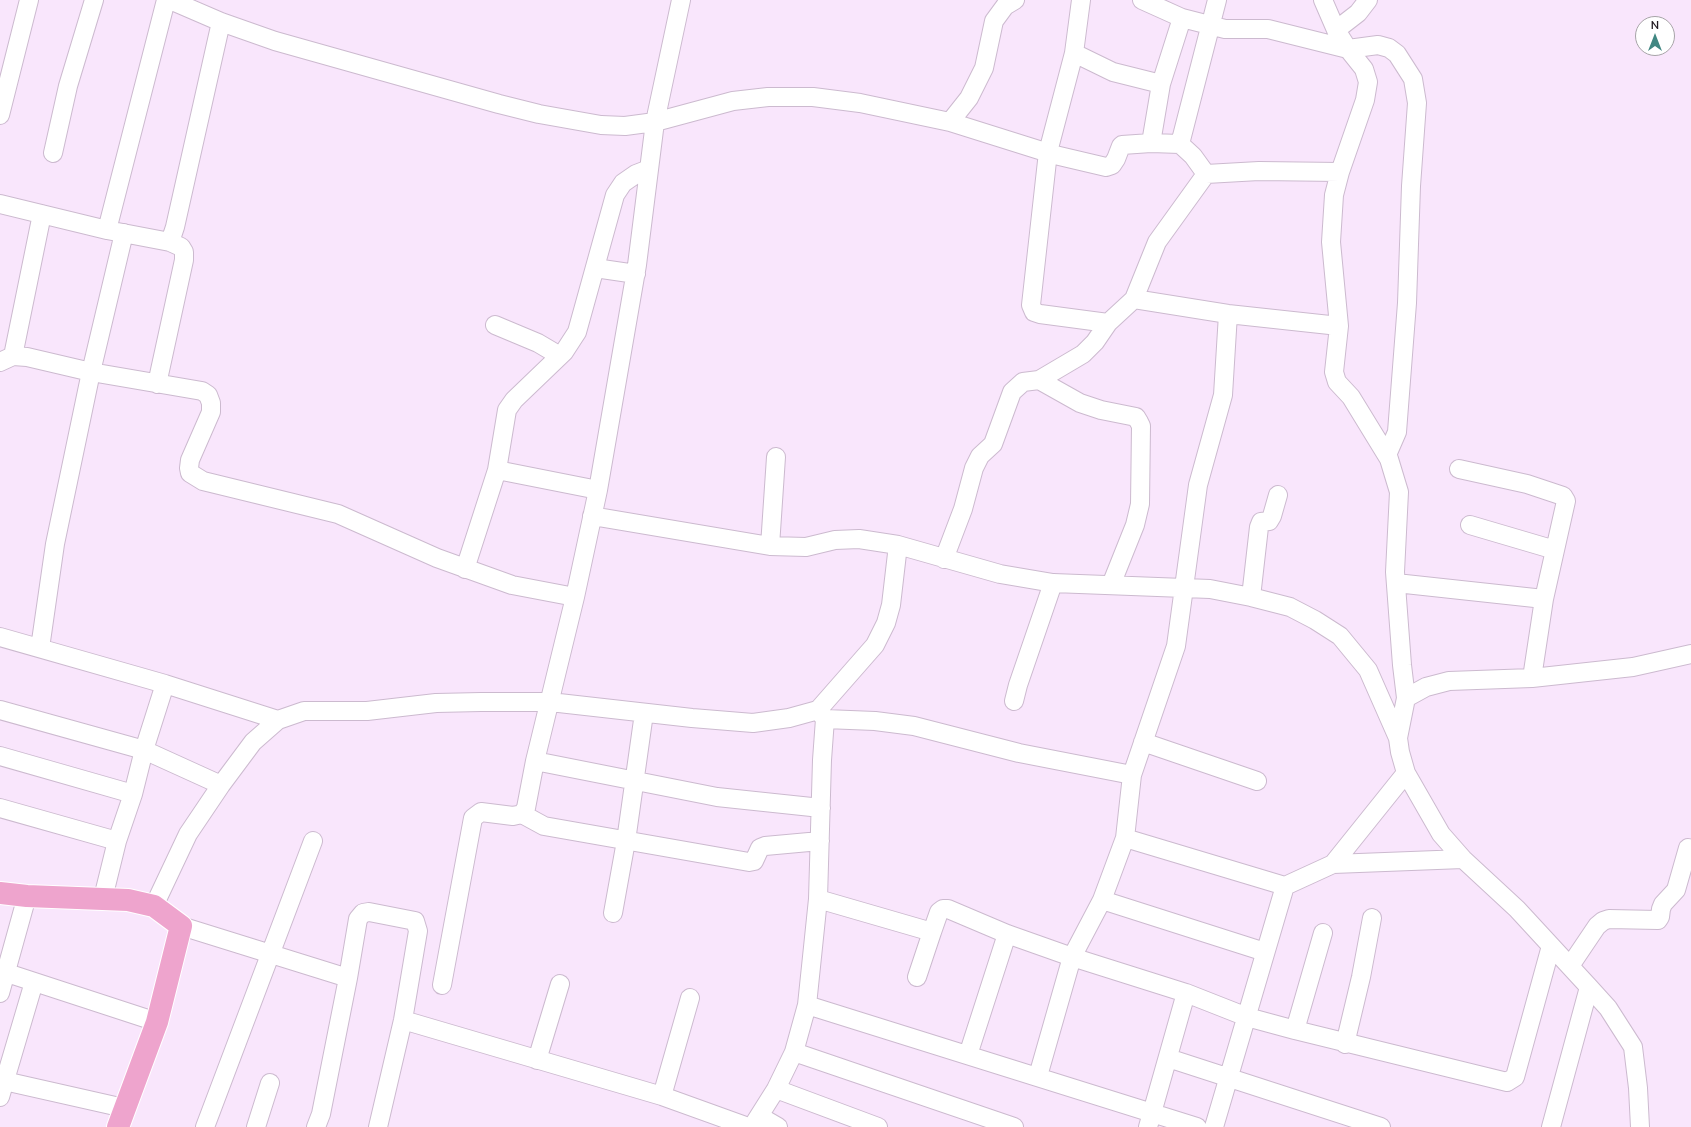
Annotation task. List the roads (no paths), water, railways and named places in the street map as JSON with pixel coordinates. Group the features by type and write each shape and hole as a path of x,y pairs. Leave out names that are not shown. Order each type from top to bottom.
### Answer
{"main road":[{"path":"0,893 27,896 128,900 154,906 181,926 157,1022 121,1117"}],"street":[{"path":"0,115 29,0"},
{"path":"54,153 68,86 94,0"},
{"path":"40,648 55,544 91,372 116,232 166,0"},
{"path":"170,0 221,22 276,41 499,104 539,114 601,125 625,126 655,122 733,101 768,97 813,97 860,103 950,122 1048,152 1106,167 1112,165 1116,159 1120,146 1122,145 1151,143 1180,144 1193,156 1206,174"},
{"path":"522,814 526,808 535,761 575,596 598,490 636,274 655,122 682,0"},
{"path":"950,122 970,98 984,68 994,21 1005,6 1015,0"},
{"path":"1081,0 1074,53 1048,152 1031,305 1034,312 1040,314 1108,323"},
{"path":"1142,0 1182,18 1224,29 1268,29 1348,49 1378,45 1389,48 1397,54 1413,79 1417,103 1411,186 1407,303 1397,432 1387,455"},
{"path":"1180,144 1218,0"},
{"path":"1323,0 1336,30 1348,49 1364,69 1368,82 1365,100 1340,172 1334,195 1331,242 1339,326 1334,372 1337,382 1350,397 1387,455 1398,492 1395,572 1406,698 1398,738"},
{"path":"1336,30 1358,13 1368,0"},
{"path":"1151,143 1161,84 1182,18"},
{"path":"170,242 175,227 221,22"},
{"path":"1074,53 1114,72 1161,84"},
{"path":"465,569 497,470 507,410 514,400 560,356 577,332 615,195 623,183 636,174 649,169"},
{"path":"1206,174 1259,171 1340,172"},
{"path":"944,559 963,509 974,468 980,456 993,444 1012,392 1023,382 1039,380 1083,354 1096,342 1108,323 1134,299 1157,242 1206,174"},
{"path":"0,204 116,232 170,242 181,247 184,252 184,260 156,384"},
{"path":"42,214 7,359 27,357 91,372 202,392 208,396 211,403 211,412 190,460 190,473 203,481 338,514 396,541 465,569 512,585 575,596"},
{"path":"595,268 636,274"},
{"path":"1134,299 1228,314 1339,326"},
{"path":"1038,1076 1072,957 1102,900 1125,838 1132,775 1176,646 1185,589 1198,485 1223,395 1228,314"},
{"path":"495,325 538,343 560,356"},
{"path":"1039,380 1080,403 1101,410 1136,417 1140,422 1140,504 1135,525 1111,585"},
{"path":"770,546 776,457"},
{"path":"1459,469 1527,484 1563,496 1566,500 1544,599 1532,678"},
{"path":"497,470 598,490"},
{"path":"1251,597 1259,527 1261,522 1270,521 1278,495"},
{"path":"592,516 770,546 806,547 835,540 859,539 898,545 1000,574 1053,583 1210,589 1290,607 1315,620 1340,636 1368,670 1398,738 1406,773 1441,834 1463,859 1517,909 1608,1008 1632,1047 1638,1088 1640,1127"},
{"path":"1470,525 1554,550"},
{"path":"753,1123 776,1089 794,1052 807,1005 818,899 822,715 875,644 886,624 892,605 898,545"},
{"path":"1014,701 1018,685 1053,583"},
{"path":"1396,583 1544,599"},
{"path":"0,637 165,684 278,720"},
{"path":"1406,698 1426,687 1449,681 1532,678 1633,666 1690,654"},
{"path":"103,898 117,841 133,794 144,750 165,684"},
{"path":"154,906 188,834 252,742 278,720 304,711 367,711 436,703 550,702 644,713 753,723 822,715 914,726 1019,753 1132,775"},
{"path":"0,710 144,750 221,785"},
{"path":"614,913 644,713"},
{"path":"1144,742 1257,781"},
{"path":"0,756 133,794"},
{"path":"535,761 717,797 821,808"},
{"path":"1333,864 1406,773"},
{"path":"0,808 117,841"},
{"path":"442,985 473,818 481,812 513,816 522,814 544,826 749,862 754,861 760,848 764,846 820,841"},
{"path":"1125,838 1285,886 1333,864 1463,859"},
{"path":"205,1127 313,841"},
{"path":"1570,966 1597,926 1603,921 1609,919 1658,920 1663,904 1676,890 1688,848"},
{"path":"1214,1127 1285,886"},
{"path":"0,993 7,973 27,896"},
{"path":"818,899 932,932"},
{"path":"1102,900 1265,952"},
{"path":"918,977 939,912 944,909 948,909 1007,934 1072,957 1186,993 1247,1016 1345,1044 1507,1082 1515,1077 1552,946"},
{"path":"316,1127 321,1114 358,919 363,913 369,912 415,921 418,931 403,1020 378,1127"},
{"path":"1345,1044 1361,977 1372,918"},
{"path":"181,926 348,978"},
{"path":"1295,1030 1323,933"},
{"path":"968,1055 1007,934"},
{"path":"7,973 157,1022"},
{"path":"34,982 2,1086 121,1117"},
{"path":"537,1060 560,984"},
{"path":"1551,1127 1589,987"},
{"path":"1150,1120 1186,993"},
{"path":"662,1096 690,998"},
{"path":"807,1005 1038,1076 1150,1120 1198,1127"},
{"path":"403,1020 753,1123 778,1127"},
{"path":"794,1052 1014,1127"},
{"path":"1168,1058 1381,1127"},
{"path":"256,1127 270,1083"},
{"path":"776,1089 878,1127"}]}
